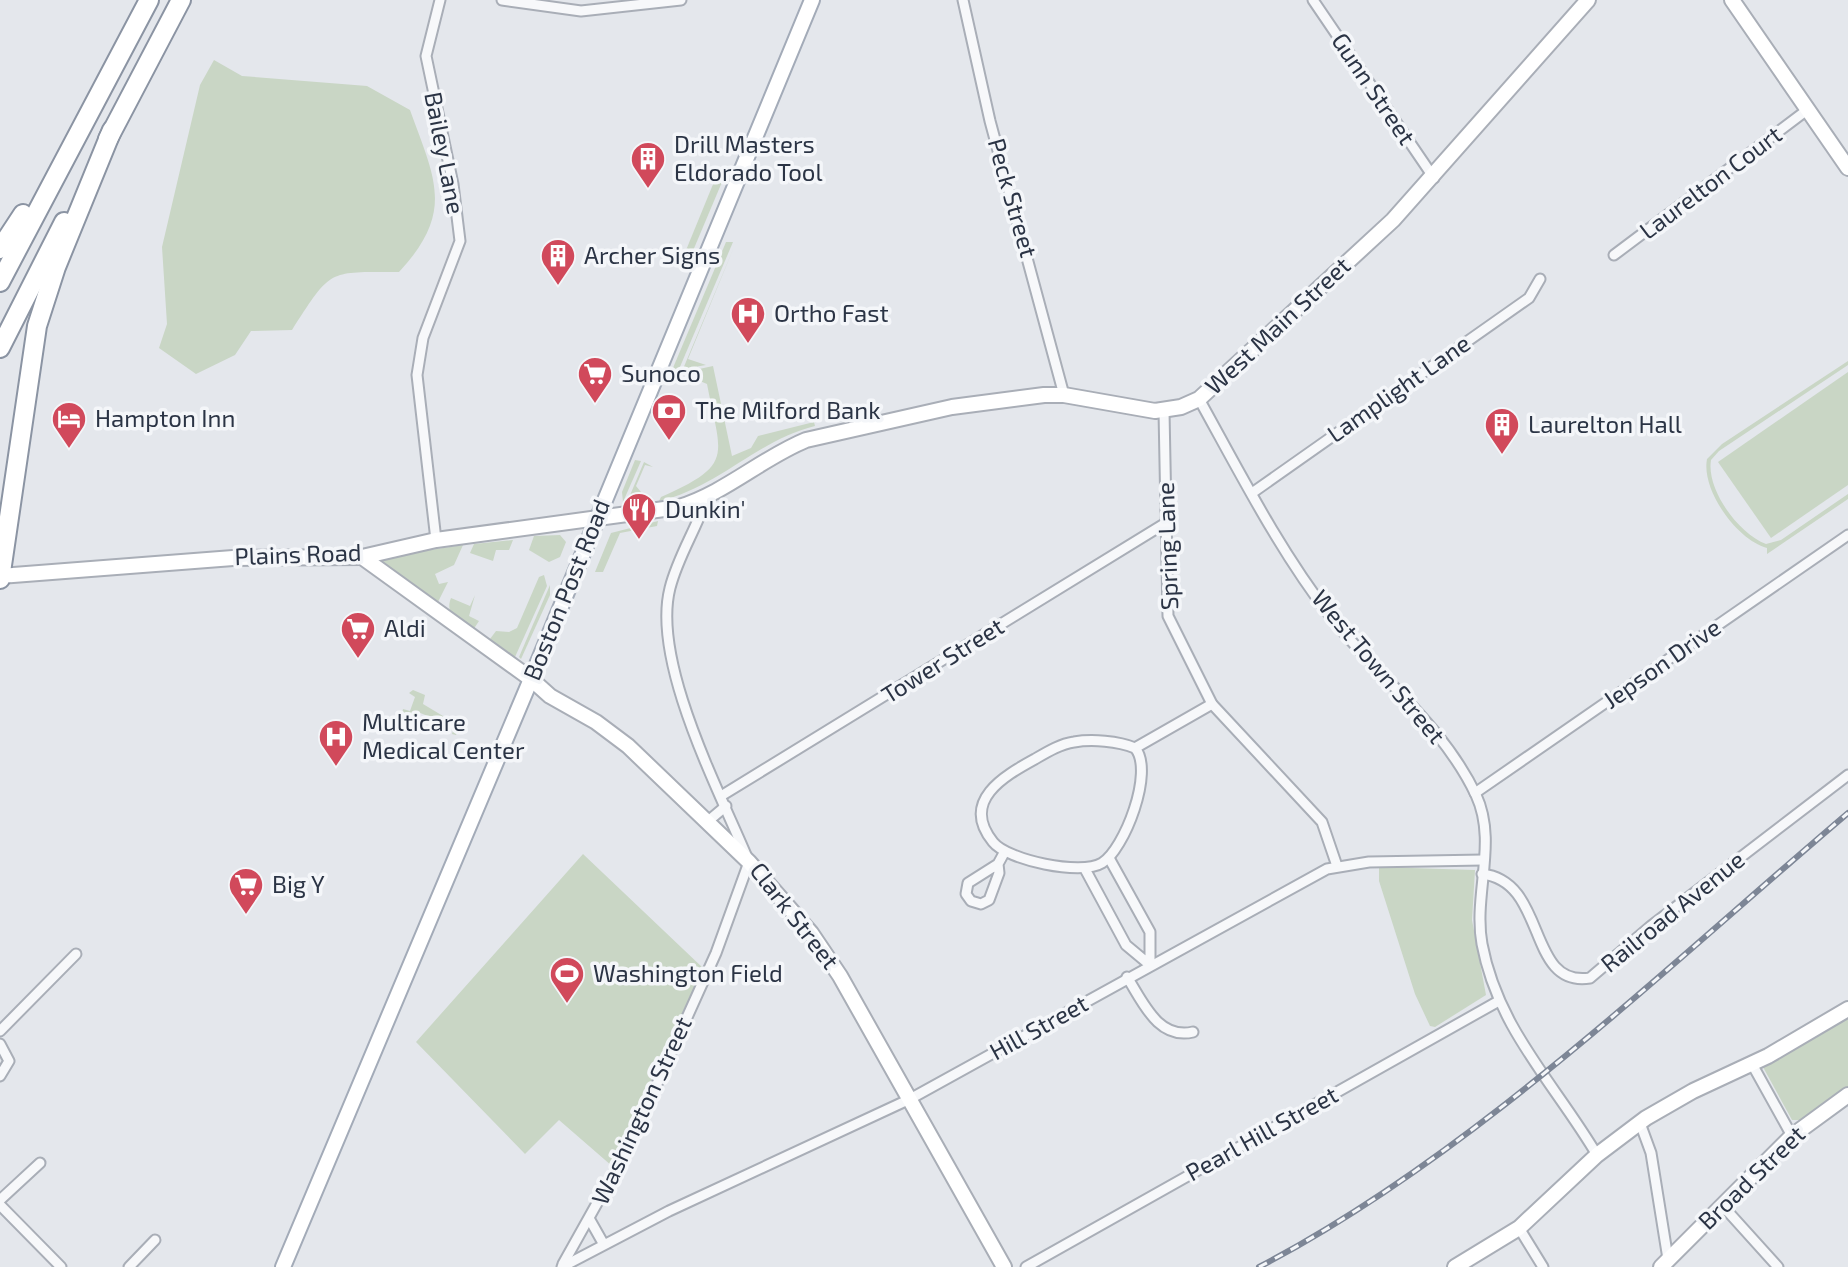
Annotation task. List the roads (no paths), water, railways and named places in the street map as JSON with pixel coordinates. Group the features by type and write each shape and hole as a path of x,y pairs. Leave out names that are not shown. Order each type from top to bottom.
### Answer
{"highway":[{"path":"0,282 149,0"},
{"path":"0,348 181,0"},
{"path":"0,249 82,125"},
{"path":"1,577 37,326 56,267 112,130"}],"main road":[{"name":"Boston Post Road","path":"283,1267 812,0"},
{"name":"West Main Street","path":"595,521 665,511 707,497 787,448 806,440 952,407 1064,395 1164,411 1199,399 1367,245 1434,178 1588,0"},
{"path":"1732,0 1848,168"},
{"name":"Plains Road","path":"1,577 186,560 362,557 436,540 595,521"},
{"path":"362,557 550,696 596,722 628,746 749,862"},
{"name":"Clark Street","path":"749,862 824,951 1004,1267"},
{"path":"1455,1267 1519,1228 1597,1155 1640,1123 1678,1099 1752,1064 1848,1009"},
{"name":"Broad Street","path":"1664,1263 1792,1136 1848,1095"}],"street":[{"name":"Bailey Lane","path":"436,540 417,375 423,338 460,241 453,184 426,56 440,0"},
{"path":"502,0 581,11 681,0"},
{"name":"Peck Street","path":"963,0 990,121 1064,395"},
{"name":"Gunn Street","path":"1313,0 1434,178"},
{"name":"Laurelton Court","path":"1614,255 1807,110"},
{"name":"Lamplight Lane","path":"1252,493 1529,298 1540,279"},
{"name":"West Town Street","path":"1199,399 1252,493 1318,599 1351,640 1428,723 1475,793 1486,826 1480,934 1497,1002 1525,1051 1597,1155"},
{"name":"Spring Lane","path":"1164,411 1168,616 1212,704 1322,822 1337,866"},
{"name":"Clark Street","path":"707,497 670,588 666,626 676,679 749,862"},
{"name":"Tower Street","path":"721,796 1164,524"},
{"name":"Jepson Drive","path":"1475,793 1848,535"},
{"path":"1135,748 1143,764 1141,790 1109,858 1085,869 1004,853 989,837 983,819 987,794 998,780 1055,748 1074,742 1114,743 1135,748 1212,704"},
{"name":"Railroad Avenue","path":"1482,874 1502,878 1516,890 1557,970 1572,978 1590,978 1651,926 1848,775"},
{"path":"707,822 726,806"},
{"path":"998,864 999,873 989,900 981,904 971,901 966,894 968,883 998,864 1004,853"},
{"path":"1109,858 1150,932 1150,965"},
{"name":"Hill Street","path":"561,1267 603,1243 910,1099 1310,876 1337,866 1483,860"},
{"name":"Washington Street","path":"561,1267 629,1146 704,981 749,862"},
{"path":"1085,869 1126,945 1150,965"},
{"path":"0,1031 76,954"},
{"path":"1127,977 1158,1024 1175,1034 1193,1032"},
{"name":"Pearl Hill Street","path":"1026,1267 1497,1002"},
{"path":"0,1044 9,1056 2,1074"},
{"path":"1752,1064 1792,1136"},
{"path":"1640,1123 1651,1153 1664,1263"},
{"path":"40,1163 0,1203 61,1267"},
{"path":"1722,1205 1778,1267"},
{"path":"590,1220 603,1243"},
{"path":"1519,1228 1543,1267"},
{"path":"129,1267 155,1240"}],"railway":[{"path":"1259,1267 1338,1222 1491,1115 1637,996 1848,813"}],"place":[{"name":"Drill Masters Eldorado Tool","path":"648,190"},
{"name":"Archer Signs","path":"558,287"},
{"name":"Ortho Fast","path":"748,345"},
{"name":"Sunoco","path":"595,405"},
{"name":"The Milford Bank","path":"669,442"},
{"name":"Hampton Inn","path":"69,450"},
{"name":"Laurelton Hall","path":"1502,456"},
{"name":"Dunkin'","path":"639,541"},
{"name":"Aldi","path":"358,660"},
{"name":"Multicare Medical Center","path":"336,768"},
{"name":"Big Y","path":"246,916"},
{"name":"Washington Field","path":"567,1005"}]}
